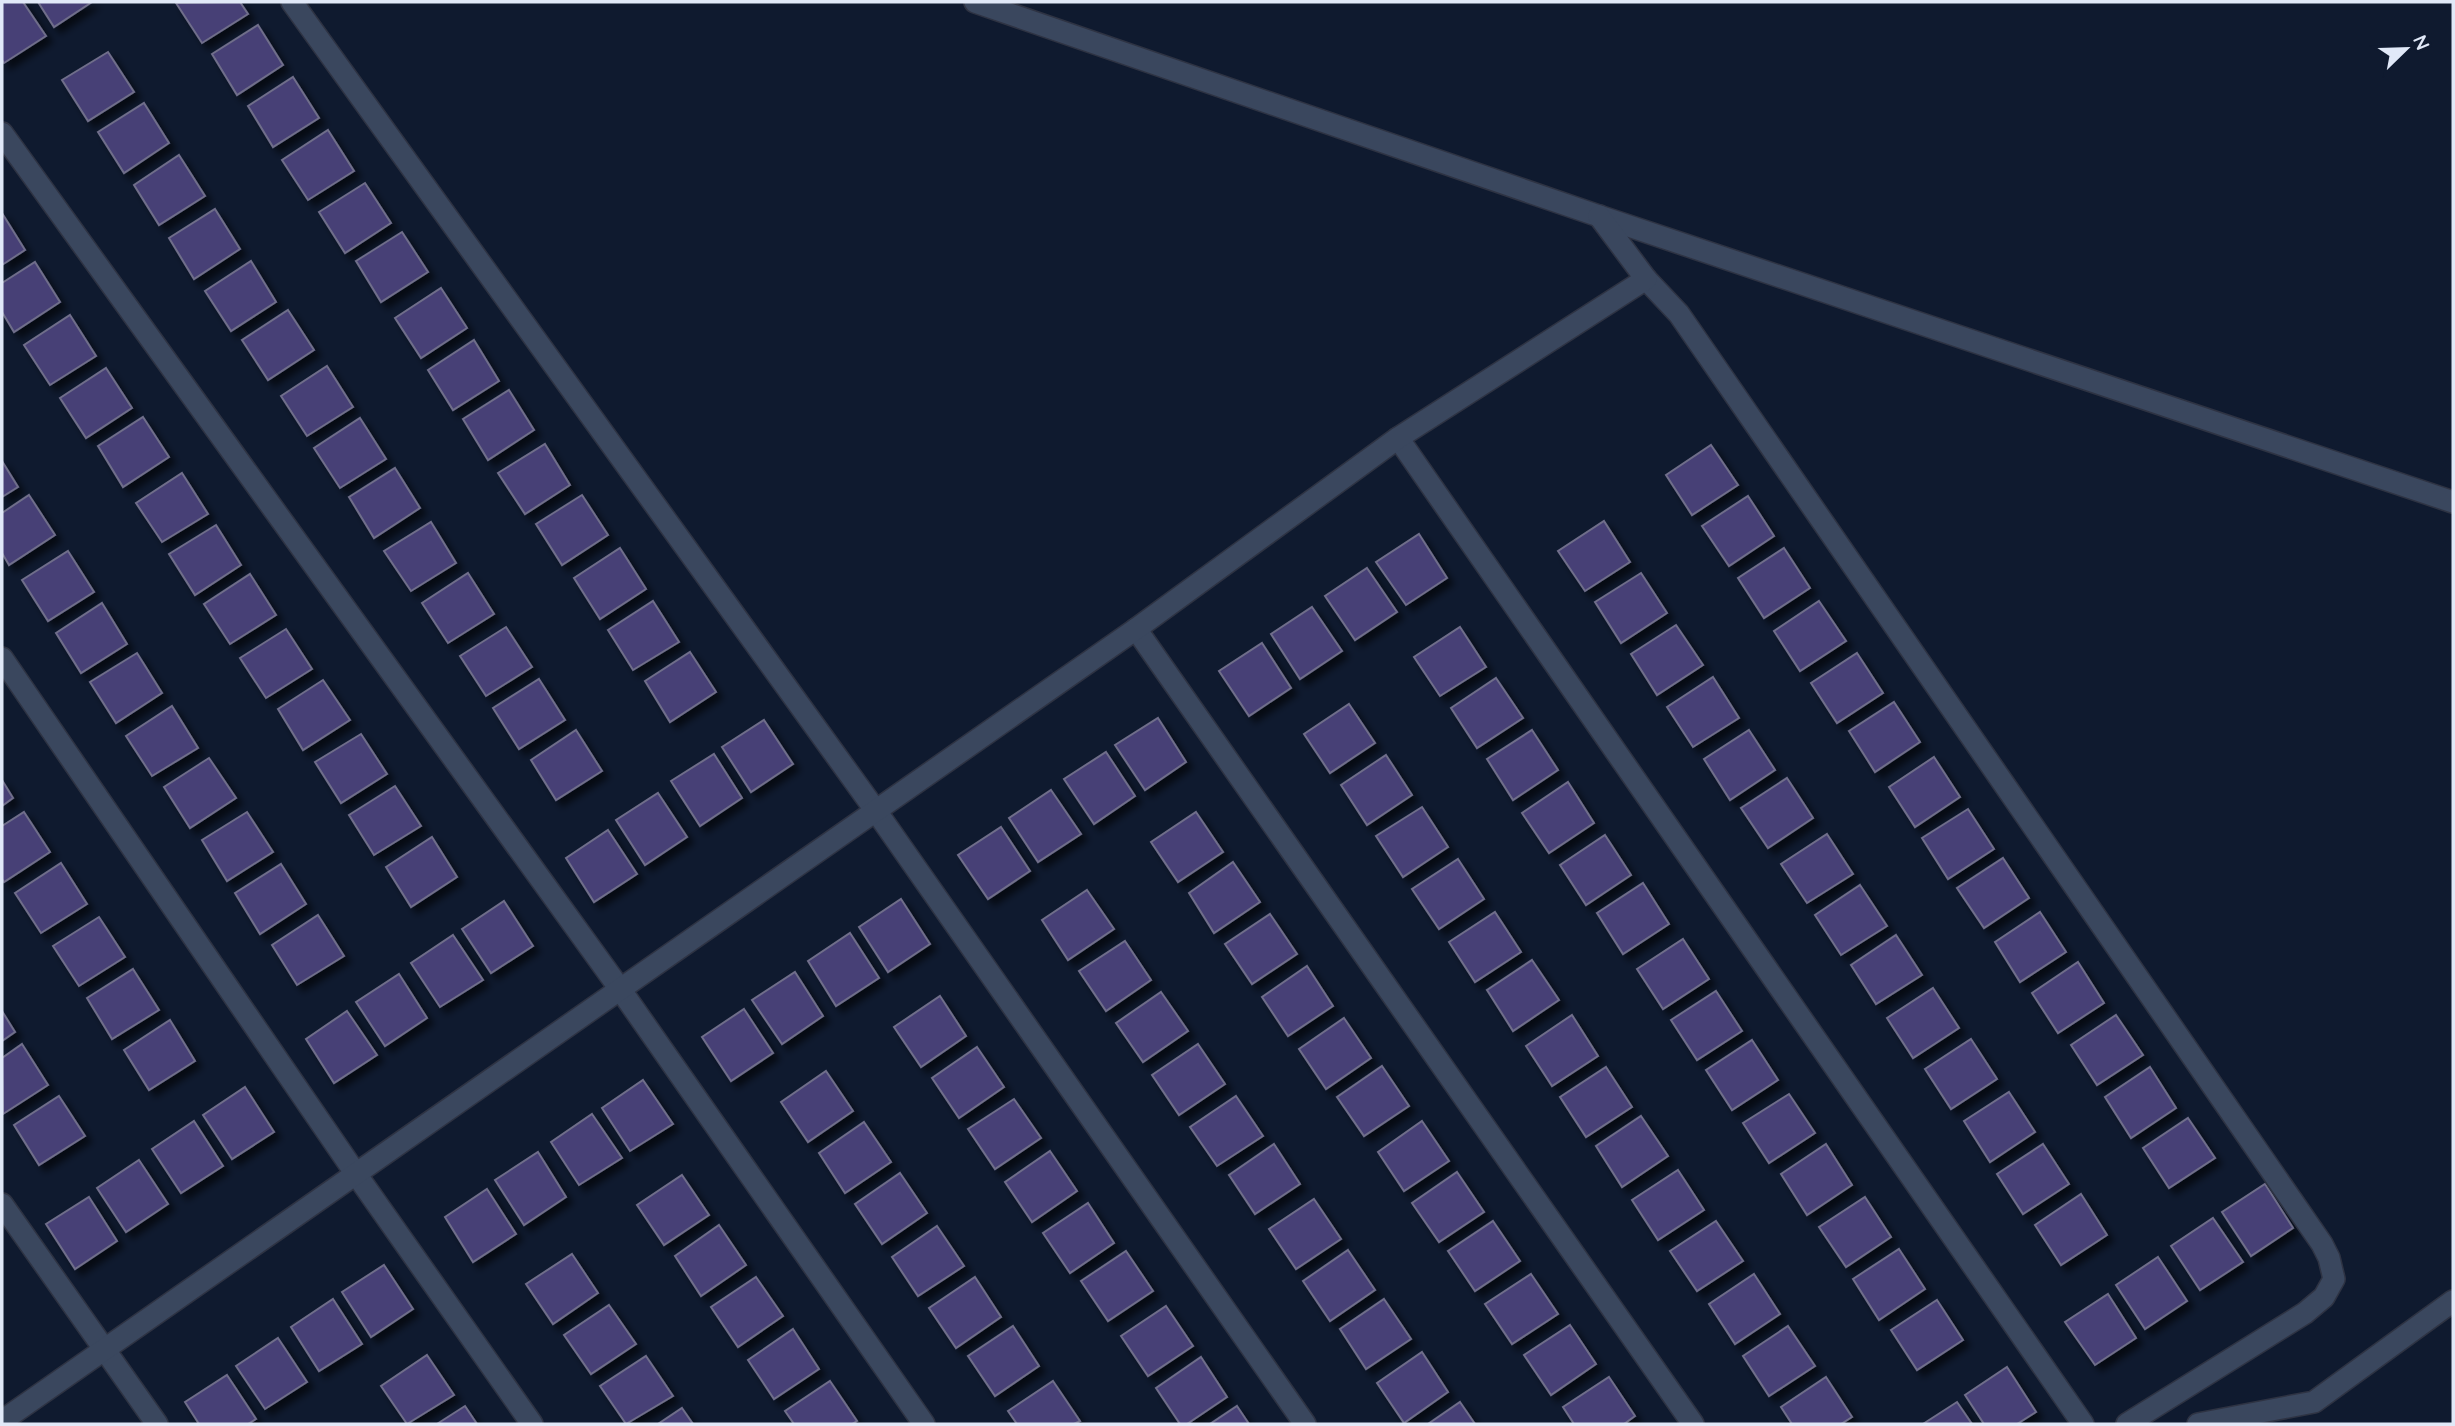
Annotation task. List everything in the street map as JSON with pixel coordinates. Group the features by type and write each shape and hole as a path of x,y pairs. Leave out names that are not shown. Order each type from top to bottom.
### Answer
{"street":[{"path":"292,2 876,811 1305,1424"},
{"path":"975,2 1599,216 2453,502"},
{"path":"2,133 620,989 924,1424"},
{"path":"1599,216 1646,279 1687,325 2322,1244 2329,1258 2334,1279 2324,1297 2127,1424"},
{"path":"2,1421 1136,629 1398,438 1646,279"},
{"path":"1398,438 2083,1424"},
{"path":"1136,629 1693,1424"},
{"path":"2,658 356,1174 532,1424"},
{"path":"2,1204 157,1424"},
{"path":"2198,1424 2314,1402 2453,1301"}],"building":[{"path":"2,2 23,2 46,36 4,63 2,60"},
{"path":"38,2 92,2 54,27"},
{"path":"240,2 248,14 202,43 176,3"},
{"path":"258,25 283,65 237,95 212,54"},
{"path":"108,52 134,92 88,121 62,80"},
{"path":"293,77 319,118 273,147 248,106"},
{"path":"144,103 169,143 124,173 98,132"},
{"path":"328,130 354,171 308,200 282,160"},
{"path":"179,155 205,196 159,225 134,185"},
{"path":"365,183 391,223 345,253 319,212"},
{"path":"215,209 240,249 194,279 169,238"},
{"path":"2,213 25,250 2,265"},
{"path":"402,232 428,272 381,302 356,261"},
{"path":"251,261 276,302 231,331 205,291"},
{"path":"35,262 60,302 14,332 2,312 2,283"},
{"path":"441,288 467,328 421,358 395,318"},
{"path":"288,310 314,350 268,380 242,340"},
{"path":"70,315 96,356 50,385 24,345"},
{"path":"474,340 499,381 453,410 428,370"},
{"path":"327,366 353,407 307,436 281,396"},
{"path":"106,368 132,408 86,438 60,398"},
{"path":"509,390 534,430 488,460 463,419"},
{"path":"143,417 169,457 123,487 98,446"},
{"path":"360,418 386,459 340,488 314,448"},
{"path":"545,444 570,485 525,514 498,473"},
{"path":"1711,445 1738,485 1692,515 1666,475"},
{"path":"2,461 18,487 2,497"},
{"path":"395,468 420,508 374,538 349,497"},
{"path":"182,473 208,514 162,542 136,503"},
{"path":"29,495 55,535 9,565 2,553 2,513"},
{"path":"582,495 608,535 562,565 536,524"},
{"path":"1748,496 1774,536 1729,566 1702,526"},
{"path":"1604,521 1630,562 1585,591 1558,551"},
{"path":"431,522 456,563 411,591 384,551"},
{"path":"216,525 241,565 195,595 169,554"},
{"path":"1419,534 1447,578 1406,605 1376,562"},
{"path":"620,548 646,589 600,619 574,578"},
{"path":"1784,548 1810,588 1764,618 1738,578"},
{"path":"68,551 94,592 48,621 22,580"},
{"path":"1367,568 1397,612 1355,640 1325,596"},
{"path":"468,573 494,614 448,643 422,603"},
{"path":"1641,573 1667,613 1621,643 1595,602"},
{"path":"250,574 276,615 230,644 204,604"},
{"path":"653,601 679,642 633,670 608,630"},
{"path":"1819,601 1846,641 1800,671 1774,631"},
{"path":"102,603 127,644 81,673 56,633"},
{"path":"1312,607 1342,651 1300,679 1271,634"},
{"path":"1676,625 1703,665 1657,695 1631,654"},
{"path":"506,627 532,667 486,696 460,656"},
{"path":"1460,627 1486,667 1440,696 1414,657"},
{"path":"286,629 312,669 266,698 240,658"},
{"path":"1262,643 1291,688 1249,716 1219,671"},
{"path":"690,652 716,692 670,722 645,681"},
{"path":"137,653 162,693 116,723 90,682"},
{"path":"1857,653 1883,693 1837,723 1811,683"},
{"path":"1713,677 1739,718 1693,747 1667,707"},
{"path":"1496,678 1523,718 1477,748 1451,708"},
{"path":"539,679 565,720 519,749 493,708"},
{"path":"323,680 350,720 303,750 278,709"},
{"path":"1894,702 1920,742 1875,772 1849,731"},
{"path":"1349,704 1375,743 1330,773 1304,734"},
{"path":"172,706 198,748 152,776 126,736"},
{"path":"1158,718 1186,762 1145,790 1115,745"},
{"path":"764,720 793,764 751,792 722,747"},
{"path":"576,730 602,771 556,800 531,760"},
{"path":"1532,730 1558,770 1513,800 1487,759"},
{"path":"1749,730 1775,770 1730,800 1704,759"},
{"path":"361,734 387,774 341,803 315,762"},
{"path":"1106,752 1135,796 1094,824 1064,779"},
{"path":"714,754 742,798 700,826 671,781"},
{"path":"1386,755 1412,795 1367,825 1341,785"},
{"path":"1934,757 1960,797 1915,827 1889,787"},
{"path":"209,758 236,798 190,828 164,787"},
{"path":"1787,778 1813,818 1768,848 1741,808"},
{"path":"2,780 13,798 2,806"},
{"path":"1568,782 1594,823 1549,853 1522,813"},
{"path":"395,786 421,826 374,855 349,815"},
{"path":"1051,790 1081,834 1038,862 1009,818"},
{"path":"658,793 687,837 645,865 616,820"},
{"path":"1422,807 1448,847 1403,877 1376,836"},
{"path":"1968,809 1994,849 1948,879 1922,838"},
{"path":"24,812 50,852 4,882 2,826"},
{"path":"247,812 273,852 227,881 202,840"},
{"path":"1196,812 1223,852 1178,882 1151,842"},
{"path":"1001,827 1030,871 988,899 958,855"},
{"path":"608,830 637,874 594,902 566,858"},
{"path":"1827,834 1853,874 1807,903 1781,864"},
{"path":"1605,835 1631,875 1586,905 1560,865"},
{"path":"432,837 457,877 411,907 386,867"},
{"path":"2003,858 2029,898 1984,928 1957,888"},
{"path":"1458,859 1484,899 1439,929 1412,889"},
{"path":"1233,862 1260,902 1214,933 1189,893"},
{"path":"61,863 87,904 41,933 15,893"},
{"path":"281,864 306,904 260,934 235,893"},
{"path":"1643,883 1669,924 1623,954 1597,913"},
{"path":"1860,885 1887,926 1841,955 1815,915"},
{"path":"1087,890 1114,929 1068,960 1042,920"},
{"path":"901,899 930,944 888,972 859,927"},
{"path":"504,901 533,946 491,973 462,929"},
{"path":"1495,912 1521,952 1475,982 1449,942"},
{"path":"2040,912 2066,952 2020,982 1995,942"},
{"path":"1270,914 1297,954 1252,984 1225,944"},
{"path":"318,915 344,956 297,985 272,945"},
{"path":"99,917 125,957 79,986 53,946"},
{"path":"850,933 879,978 836,1006 808,961"},
{"path":"453,935 483,980 440,1007 411,963"},
{"path":"1896,935 1922,975 1876,1004 1851,965"},
{"path":"1683,939 1709,979 1663,1009 1637,969"},
{"path":"1125,941 1151,980 1106,1011 1079,971"},
{"path":"1532,960 1559,1000 1513,1031 1487,990"},
{"path":"2078,962 2104,1003 2058,1033 2032,993"},
{"path":"1307,966 1333,1006 1288,1036 1262,997"},
{"path":"133,969 159,1010 112,1039 87,998"},
{"path":"795,972 823,1016 782,1044 752,1000"},
{"path":"399,974 427,1018 385,1046 356,1002"},
{"path":"1933,988 1959,1028 1913,1058 1887,1018"},
{"path":"1716,991 1742,1031 1697,1060 1671,1020"},
{"path":"1161,992 1188,1031 1143,1062 1116,1023"},
{"path":"940,996 966,1036 921,1067 894,1027"},
{"path":"744,1009 773,1053 731,1081 702,1037"},
{"path":"2,1011 15,1032 2,1041"},
{"path":"347,1011 377,1055 334,1083 306,1039"},
{"path":"1572,1015 1598,1056 1552,1086 1526,1046"},
{"path":"2116,1015 2143,1055 2097,1085 2071,1045"},
{"path":"1344,1018 1371,1058 1326,1089 1299,1049"},
{"path":"170,1020 195,1061 149,1090 124,1050"},
{"path":"1971,1039 1997,1079 1951,1109 1925,1069"},
{"path":"1752,1040 1778,1080 1732,1110 1706,1070"},
{"path":"22,1044 48,1085 3,1114 2,1058"},
{"path":"1198,1044 1225,1084 1179,1115 1152,1075"},
{"path":"977,1047 1004,1087 959,1118 932,1078"},
{"path":"1382,1066 1409,1106 1364,1136 1337,1097"},
{"path":"1606,1067 1632,1107 1586,1137 1560,1097"},
{"path":"2150,1067 2176,1108 2131,1138 2105,1097"},
{"path":"826,1071 853,1111 808,1142 781,1102"},
{"path":"643,1080 673,1124 630,1151 602,1108"},
{"path":"245,1087 274,1132 232,1159 203,1115"},
{"path":"2009,1092 2035,1132 1990,1162 1964,1121"},
{"path":"1789,1094 1815,1133 1769,1163 1743,1123"},
{"path":"59,1096 85,1136 39,1165 14,1125"},
{"path":"1236,1096 1263,1136 1217,1166 1190,1127"},
{"path":"1014,1099 1041,1138 995,1169 968,1129"},
{"path":"592,1114 622,1158 579,1185 551,1142"},
{"path":"1641,1116 1668,1156 1622,1187 1596,1146"},
{"path":"2188,1118 2215,1158 2169,1188 2143,1148"},
{"path":"194,1121 223,1166 181,1193 152,1149"},
{"path":"1422,1121 1449,1161 1404,1191 1378,1152"},
{"path":"864,1122 891,1162 845,1193 819,1153"},
{"path":"1274,1144 1300,1184 1255,1214 1229,1175"},
{"path":"1826,1144 1852,1185 1807,1215 1781,1174"},
{"path":"2043,1144 2069,1184 2023,1214 1997,1174"},
{"path":"1050,1151 1077,1191 1032,1222 1005,1182"},
{"path":"538,1152 566,1197 524,1225 495,1180"},
{"path":"139,1160 168,1204 126,1232 97,1188"},
{"path":"1678,1170 1704,1210 1658,1240 1632,1200"},
{"path":"1457,1172 1484,1212 1439,1242 1412,1203"},
{"path":"900,1173 927,1213 882,1244 855,1204"},
{"path":"682,1175 709,1215 664,1245 637,1205"},
{"path":"2265,1184 2293,1228 2251,1256 2222,1212"},
{"path":"487,1189 516,1234 473,1262 445,1217"},
{"path":"2081,1194 2107,1235 2061,1265 2035,1225"},
{"path":"89,1197 117,1241 75,1269 46,1224"},
{"path":"1865,1197 1891,1237 1846,1267 1819,1227"},
{"path":"1314,1199 1341,1239 1296,1269 1269,1229"},
{"path":"1088,1203 1114,1243 1070,1273 1043,1233"},
{"path":"2213,1218 2243,1262 2200,1290 2171,1246"},
{"path":"1493,1221 1520,1261 1475,1291 1448,1251"},
{"path":"1716,1221 1743,1261 1697,1291 1670,1251"},
{"path":"719,1225 746,1265 701,1296 675,1256"},
{"path":"937,1226 964,1266 918,1296 892,1257"},
{"path":"1899,1249 1925,1289 1879,1320 1853,1279"},
{"path":"1348,1250 1375,1290 1330,1321 1303,1281"},
{"path":"1126,1251 1153,1291 1108,1321 1081,1281"},
{"path":"572,1254 598,1293 553,1324 526,1284"},
{"path":"2158,1257 2187,1301 2145,1329 2116,1285"},
{"path":"384,1265 413,1309 371,1337 342,1292"},
{"path":"1531,1274 1558,1314 1512,1344 1485,1304"},
{"path":"1754,1274 1780,1314 1735,1344 1709,1304"},
{"path":"756,1277 783,1316 738,1347 711,1307"},
{"path":"975,1277 1001,1317 956,1348 929,1308"},
{"path":"2108,1294 2136,1338 2095,1365 2065,1322"},
{"path":"333,1299 362,1344 319,1371 291,1327"},
{"path":"1384,1299 1411,1339 1366,1369 1340,1329"},
{"path":"1937,1300 1963,1340 1917,1370 1891,1330"},
{"path":"609,1305 636,1344 591,1374 564,1335"},
{"path":"1166,1306 1193,1346 1148,1376 1121,1336"},
{"path":"1570,1325 1596,1364 1551,1395 1524,1355"},
{"path":"1013,1326 1039,1366 995,1396 968,1356"},
{"path":"1788,1326 1815,1366 1769,1396 1743,1356"},
{"path":"793,1329 819,1369 774,1399 748,1360"},
{"path":"278,1338 307,1382 265,1409 236,1366"},
{"path":"1422,1352 1448,1392 1404,1423 1377,1383"},
{"path":"427,1355 454,1395 407,1424 381,1386"},
{"path":"646,1356 673,1396 626,1424 600,1386"},
{"path":"1201,1357 1227,1397 1187,1424 1180,1424 1156,1388"},
{"path":"2007,1367 2036,1412 2017,1424 1984,1424 1965,1395"},
{"path":"227,1375 256,1419 248,1424 199,1424 185,1402"},
{"path":"1609,1377 1635,1416 1624,1424 1574,1424 1563,1407"},
{"path":"1826,1377 1852,1417 1841,1424 1792,1424 1781,1407"},
{"path":"830,1381 857,1421 852,1424 794,1424 785,1411"},
{"path":"1053,1381 1080,1421 1074,1424 1017,1424 1008,1411"},
{"path":"1460,1402 1475,1424 1428,1424"},
{"path":"1957,1402 1972,1424 1923,1424"},
{"path":"465,1406 477,1424 437,1424"},
{"path":"1237,1406 1249,1424 1210,1424"},
{"path":"682,1408 693,1424 658,1424"}]}
